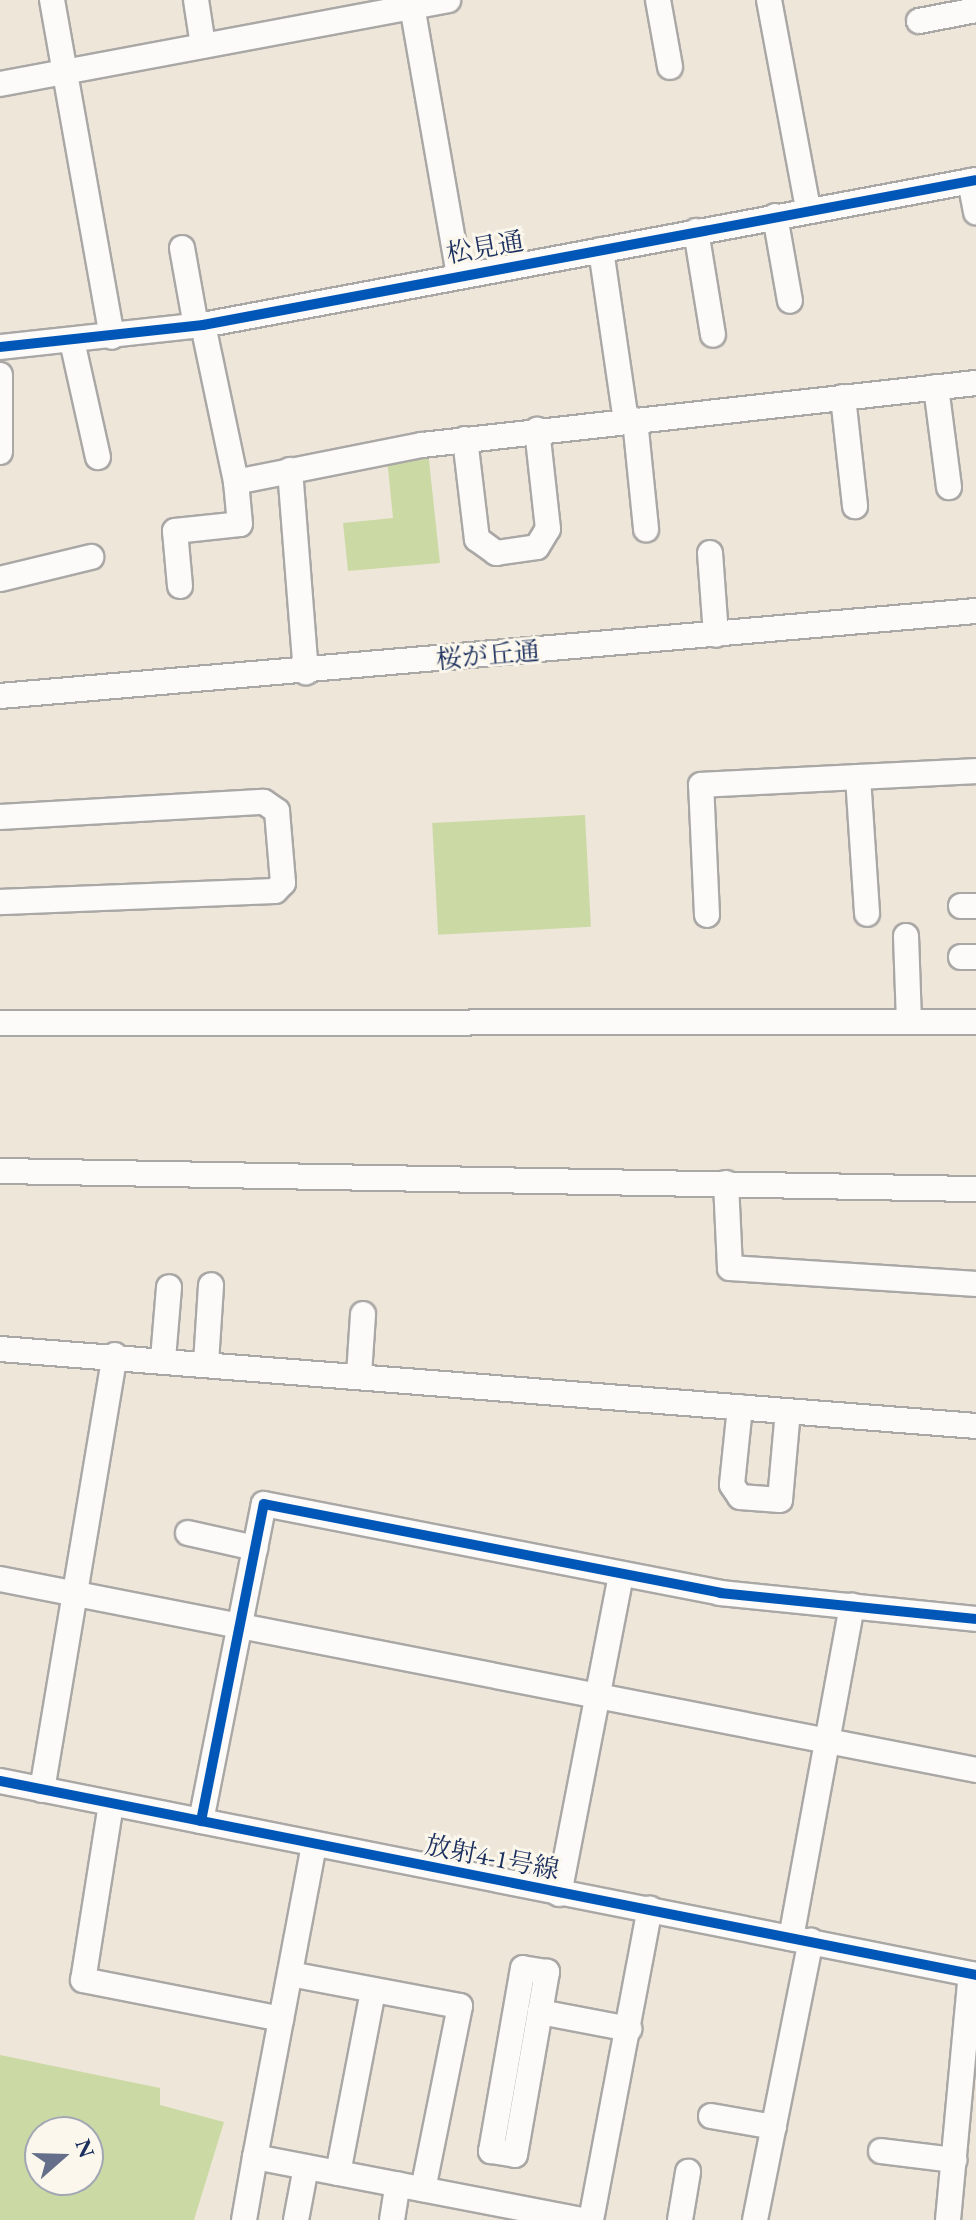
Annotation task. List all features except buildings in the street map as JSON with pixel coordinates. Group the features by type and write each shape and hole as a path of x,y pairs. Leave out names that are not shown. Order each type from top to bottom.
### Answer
{"street":[{"path":"52,0 112,337"},
{"path":"196,0 203,45"},
{"path":"0,84 412,3 448,0"},
{"path":"658,0 670,67"},
{"path":"769,0 808,209"},
{"path":"412,3 459,275"},
{"path":"919,21 976,10"},
{"path":"973,181 976,212"},
{"name":"松見通","path":"0,347 200,325 808,209 973,181"},
{"path":"775,216 790,301"},
{"path":"696,231 713,335"},
{"path":"180,586 175,531 240,524 236,482 182,248"},
{"path":"601,250 631,420 646,529"},
{"path":"72,341 98,457"},
{"path":"0,375 0,452"},
{"path":"236,482 465,439 976,383"},
{"path":"936,387 949,487"},
{"path":"843,397 855,506"},
{"path":"465,439 477,539 496,553 537,547 548,529 537,430"},
{"path":"290,470 306,672"},
{"path":"710,553 716,635"},
{"path":"0,579 91,557"},
{"name":"桜が丘通","path":"0,696 306,672 976,611"},
{"path":"707,915 701,785 976,771"},
{"path":"858,777 867,914"},
{"path":"0,817 264,802 277,811 283,883 275,891 0,902"},
{"path":"906,936 909,1022"},
{"path":"0,1023 976,1022"},
{"path":"0,1171 976,1189"},
{"path":"726,1183 730,1268 976,1284"},
{"path":"206,1363 211,1285"},
{"path":"163,1359 169,1287"},
{"path":"359,1375 363,1314"},
{"path":"0,1349 115,1355 976,1426"},
{"path":"42,1790 115,1355"},
{"path":"740,1407 732,1485 740,1497 780,1500 788,1411"},
{"path":"201,1821 264,1504 720,1593 976,1619"},
{"path":"188,1533 255,1548"},
{"path":"559,1894 621,1575"},
{"path":"0,1579 976,1770"},
{"path":"755,2220 774,2127 852,1606"},
{"name":"放射4-1号線","path":"0,1781 974,1974"},
{"path":"111,1804 83,1980 281,2019"},
{"path":"244,2220 314,1845"},
{"path":"591,2220 650,1909"},
{"path":"523,1968 547,1972 540,2012 515,2155 491,2151 523,1968"},
{"path":"290,1974 460,2006 423,2189"},
{"path":"948,2220 974,1974"},
{"path":"338,2173 373,1991"},
{"path":"540,2012 629,2029"},
{"path":"711,2116 774,2127"},
{"path":"881,2151 954,2160"},
{"path":"255,2157 423,2189 466,2209 582,2220"},
{"path":"296,2220 306,2167"},
{"path":"680,2220 688,2172"},
{"path":"392,2220 398,2184"}],"green space":[{"path":"428,451 440,563 348,571 343,523 393,518 387,458"},
{"path":"585,815 591,927 438,935 432,823"},
{"path":"0,2055 160,2088 160,2105 224,2122 194,2220 0,2220"}],"cycle path":[{"path":"0,347 203,325 976,180"},
{"path":"201,1821 264,1504 720,1593 976,1619"},
{"path":"0,1781 976,1975"}]}
